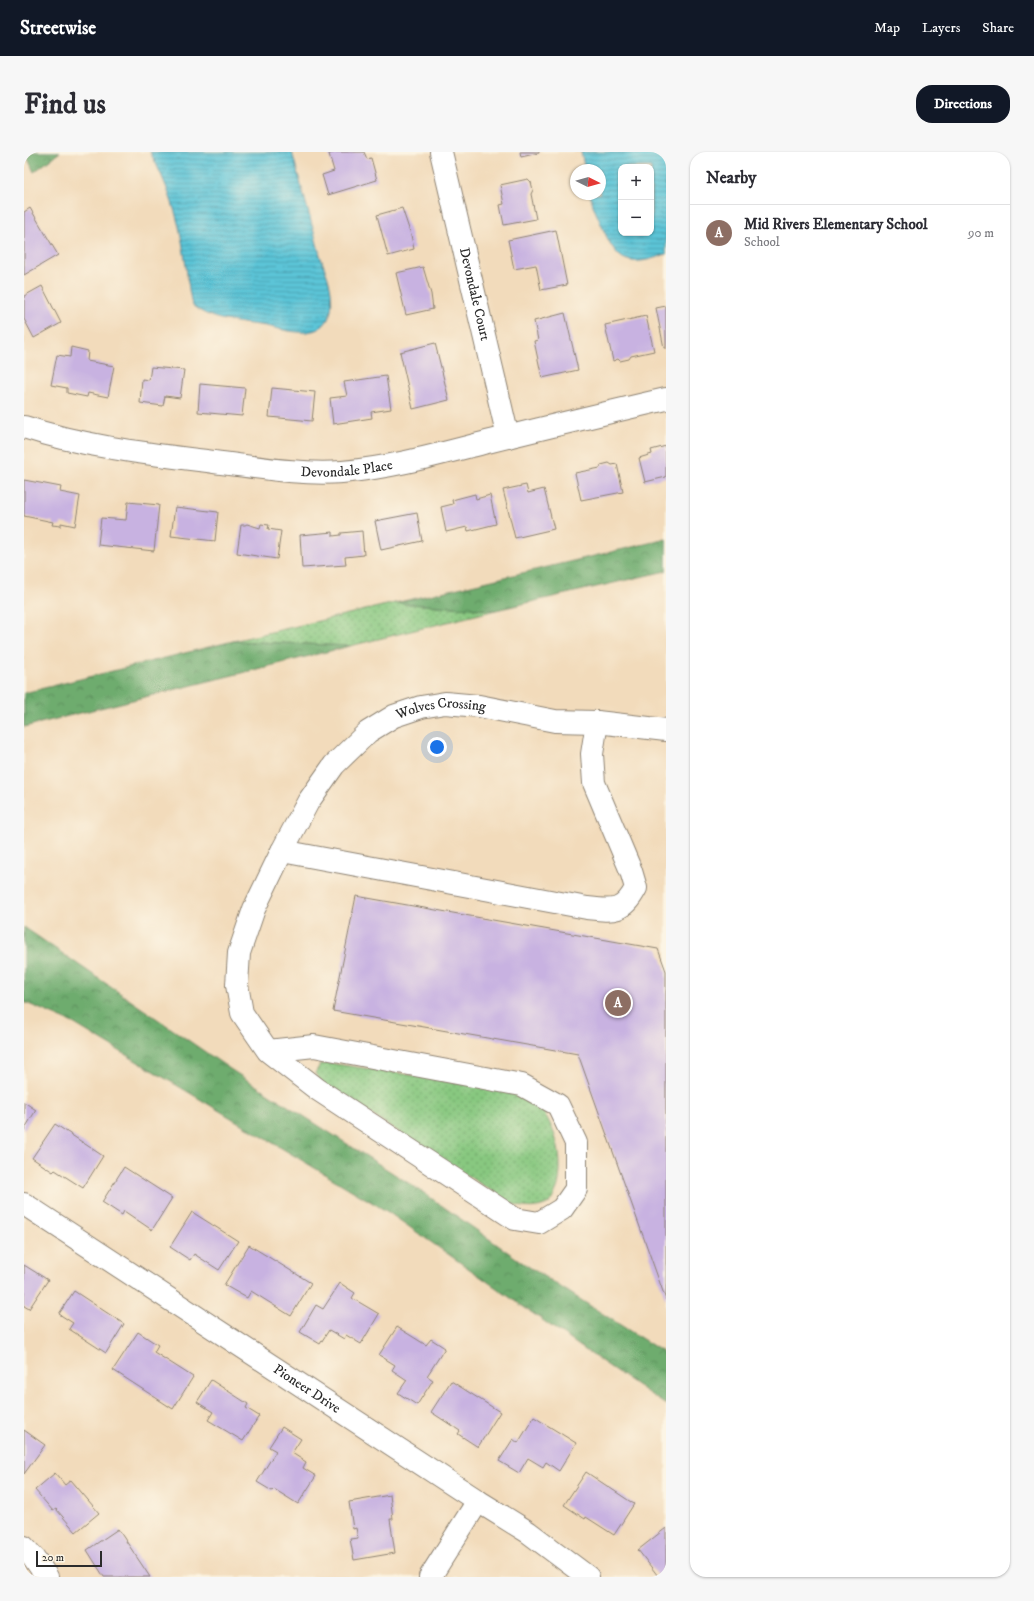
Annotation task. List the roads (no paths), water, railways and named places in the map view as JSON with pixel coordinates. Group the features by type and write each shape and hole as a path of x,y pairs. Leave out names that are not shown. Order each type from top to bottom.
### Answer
{"street":[{"name":"Devondale Court","path":"441,152 508,437"},
{"name":"Devondale Place","path":"24,427 69,440 99,446 277,470 315,473 343,472 422,458 666,399"},
{"name":"Wolves Crossing","path":"268,1051 314,1046 522,1085 558,1105 576,1143 576,1189 562,1209 540,1223 515,1219 318,1089 268,1051 242,1013 237,985 239,953 254,909 308,802 334,765 368,732 394,716 421,707 445,703 479,706 555,721 597,722 666,730"},
{"path":"282,851 587,908 612,911 629,902 636,888 631,871 594,783 592,754 597,722"},
{"name":"Pioneer Drive","path":"24,1204 478,1501 528,1532 588,1577"},
{"path":"430,1577 478,1501"},
{"path":"24,1547 34,1558 47,1577"}],"water":[{"path":"150,152 292,152 330,286 332,298 331,311 324,325 311,331 289,331 221,319 211,316 192,305 182,240 176,214 162,176"},
{"path":"581,152 666,152 666,254 642,261 630,261 624,259 611,245 592,200 606,200 606,164 584,164"}],"place":[{"name":"Mid Rivers Elementary School","path":"618,1003"}]}
